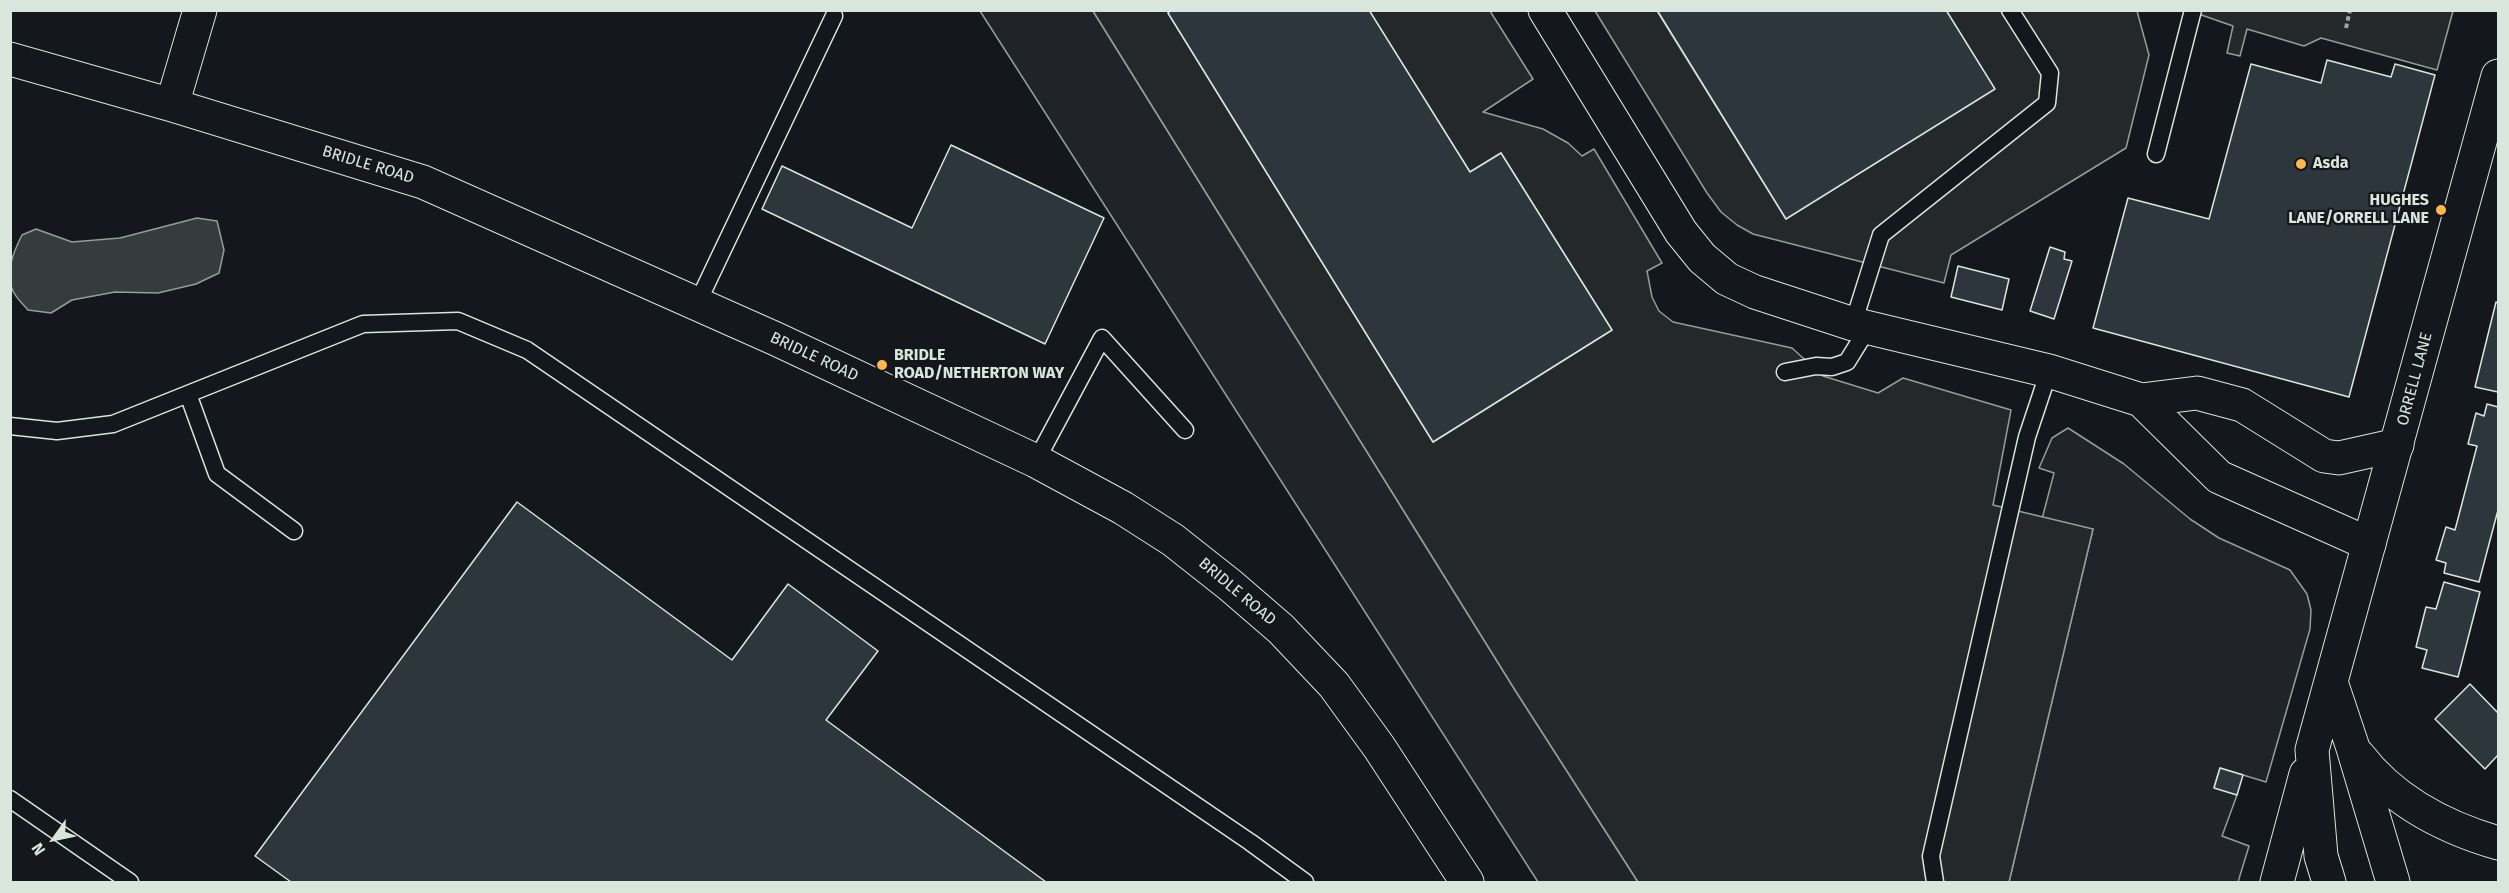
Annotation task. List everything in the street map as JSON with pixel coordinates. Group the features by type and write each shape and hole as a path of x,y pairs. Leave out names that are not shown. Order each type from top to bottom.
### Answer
{"street":[{"path":"172,105 201,10"},
{"path":"1545,10 1682,232 1702,258 1727,279 1755,292 1860,326 2049,371 2141,400 2197,393 2242,405 2324,456 2339,458 2397,445"},
{"name":"BRIDLE ROAD","path":"10,59 172,105 423,182 697,304 1036,461 1124,508 1173,540 1230,585 1281,629 1334,686 1360,721 1467,882"},
{"name":"ORRELL LANE","path":"2329,882 2321,856 2312,750 2499,76"},
{"path":"2141,400 2219,477 2369,544"},
{"path":"2331,682 2393,882"},
{"path":"2353,748 2369,769 2408,804 2455,829 2499,843"},
{"path":"2277,882 2312,750"}],"lane":[{"path":"1785,372 1816,366 1840,366 1847,362 1860,326 1881,235 2047,103 2050,73 2010,10"},
{"path":"2156,154 2193,10"},
{"path":"697,304 834,16"},
{"path":"10,426 57,431 113,424 363,324 458,321 527,350 1250,842 1305,882"},
{"path":"1036,461 1102,338 1185,430"},
{"path":"1935,882 1931,856 2028,438 2049,371"},
{"path":"188,394 217,474 294,531"},
{"path":"10,799 121,880"}],"path":[{"path":"2346,28 2350,10"}],"shaded area":[{"path":"980,11 1093,11 1515,690 1638,882 1538,882"},
{"path":"1093,11 1172,11 1168,13 1433,442 1612,330 1501,153 1470,172 1369,11 1490,11 1533,79 1483,112 1543,129 1568,143 1582,156 1594,149 1662,263 1647,271 1652,297 1659,311 1673,322 1792,348 1823,376 1878,393 1903,378 2011,410 1993,505 2093,529 2009,882 1638,882 1515,690"},
{"path":"1595,11 1657,11 1786,219 1946,11 2137,11 2149,55 2126,148 1951,255 1944,283 1753,234 1737,225 1721,212 1707,193"},
{"path":"2190,11 2453,11 2437,70 2321,38 2304,46 2247,29 2240,56 2227,53 2233,26"},
{"path":"197,218 217,221 224,250 219,273 196,284 158,293 115,292 72,300 51,313 28,310 18,299 10,284 13,255 22,235 36,229 72,242 120,238"},
{"path":"2068,428 2124,464 2190,519 2219,538 2290,570 2307,594 2311,610 2310,629 2266,782 2220,768 2214,787 2237,795 2222,836 2249,846 2238,882 2009,882 2093,529 2036,542 2054,473 2039,468 2052,438"}],"building":[{"path":"1172,10 1369,10 1470,172 1501,153 1612,330 1433,442 1168,13"},
{"path":"1657,10 1946,10 1995,89 1786,219"},
{"path":"2327,60 2391,77 2395,64 2435,75 2349,397 2093,328 2128,198 2209,219 2251,64 2321,83"},
{"path":"951,145 1104,218 1045,344 762,209 782,166 912,228"},
{"path":"2050,247 2065,252 2064,259 2072,261 2054,319 2030,311"},
{"path":"1958,266 2009,279 2002,310 1951,297"},
{"path":"2496,302 2498,303 2498,392 2475,387"},
{"path":"2487,404 2498,407 2498,510 2479,582 2444,573 2446,563 2436,560 2446,527 2455,530 2477,446 2468,444 2476,413 2484,416"},
{"path":"517,502 732,660 788,584 878,651 826,720 1046,882 291,882 255,856"},
{"path":"2444,582 2480,592 2458,677 2422,668 2427,650 2416,647 2426,607 2436,609"},
{"path":"2470,684 2498,713 2498,755 2485,769 2435,719"},
{"path":"2220,768 2243,775 2237,795 2214,788"}],"place":[{"name":"Asda","path":"2301,164"},
{"name":"HUGHES LANE/ORRELL LANE","path":"2441,210"},
{"name":"BRIDLE ROAD/NETHERTON WAY","path":"882,365"}]}
